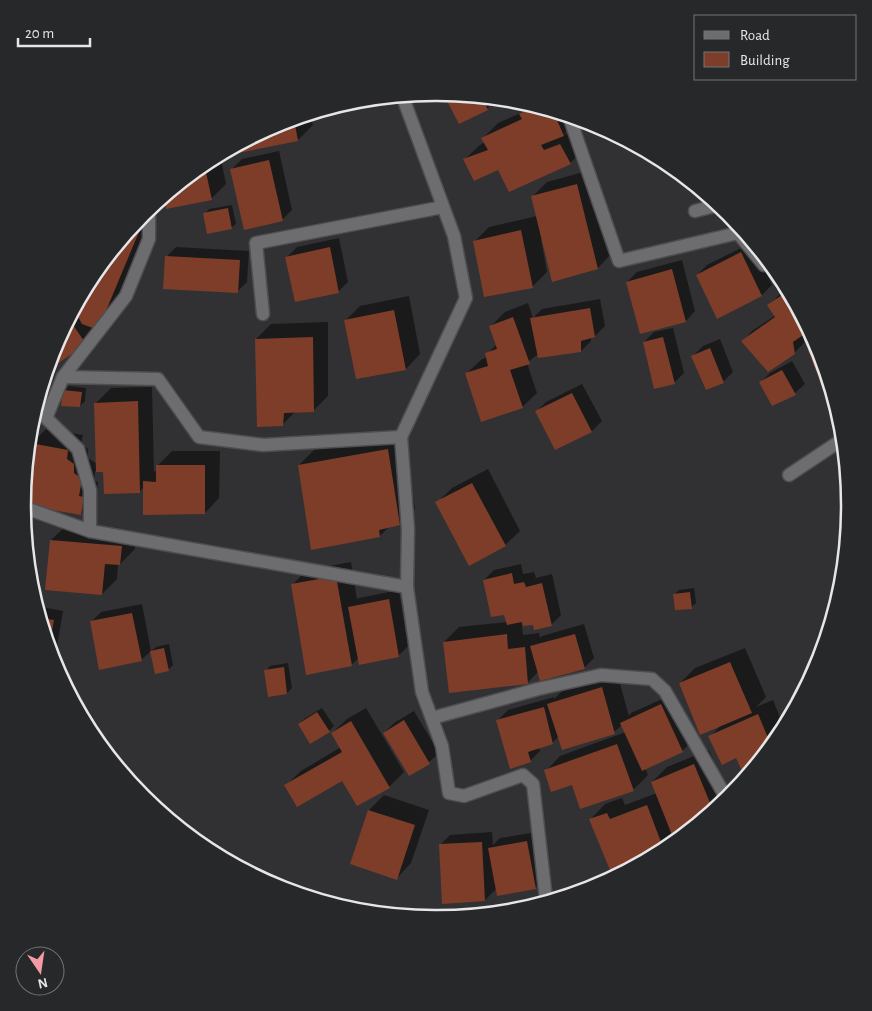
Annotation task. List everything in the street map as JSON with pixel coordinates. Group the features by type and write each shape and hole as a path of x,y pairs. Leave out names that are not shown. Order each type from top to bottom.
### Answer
{"street":[{"path":"405,102 454,236 466,298 401,437 408,529 407,587 422,692 442,746 449,793 464,796 522,775 533,784 546,895"},
{"path":"572,124 619,261 735,234"},
{"path":"263,314 256,243 443,207"},
{"path":"695,211 710,207"},
{"path":"90,531 90,490 78,449 46,418 63,377 126,296 149,239 149,220"},
{"path":"63,377 158,379 199,438 263,445 401,437"},
{"path":"789,475 836,444"},
{"path":"31,509 90,531 407,587"},
{"path":"432,718 538,689 601,675 652,679 665,691 723,791"}],"building":[{"path":"447,101 485,104 488,110 459,124"},
{"path":"525,111 557,119 564,136 541,145 544,150 560,144 571,164 509,192 498,170 474,181 463,159 488,150 481,138 522,119 519,114"},
{"path":"295,126 298,141 237,153 257,142"},
{"path":"269,160 283,221 244,230 230,169"},
{"path":"206,173 212,200 166,209 165,204 169,201"},
{"path":"577,184 598,269 552,282 531,196"},
{"path":"228,208 232,229 207,234 203,213"},
{"path":"521,230 533,288 484,297 473,241"},
{"path":"139,231 98,330 82,324 78,316 85,303 115,259"},
{"path":"330,247 339,293 295,302 285,257"},
{"path":"741,252 762,296 717,319 696,275"},
{"path":"165,256 240,260 238,293 163,289"},
{"path":"672,269 686,322 640,334 626,282"},
{"path":"782,295 803,335 793,342 795,354 768,372 741,341 775,317 767,305"},
{"path":"590,308 595,337 581,341 581,352 538,358 530,318"},
{"path":"394,310 406,370 356,379 344,320"},
{"path":"513,317 530,364 510,370 523,408 481,422 465,373 488,366 485,353 497,349 489,326"},
{"path":"73,325 86,344 57,364"},
{"path":"313,337 314,412 284,413 283,426 257,427 255,339"},
{"path":"663,337 675,384 654,389 643,342"},
{"path":"710,348 724,383 706,390 691,356"},
{"path":"808,350 810,351 825,394"},
{"path":"782,370 796,395 772,406 759,382"},
{"path":"63,390 82,392 80,407 61,406"},
{"path":"572,393 592,432 555,450 535,411"},
{"path":"138,401 140,493 104,494 103,472 96,472 94,403"},
{"path":"36,444 68,450 67,459 74,464 74,473 82,479 79,496 84,497 81,515 31,506"},
{"path":"388,449 400,525 379,530 380,537 311,550 298,465"},
{"path":"156,465 205,465 205,514 143,515 143,481 156,482"},
{"path":"472,483 506,546 469,566 435,502"},
{"path":"50,540 122,546 120,565 105,564 102,595 45,590"},
{"path":"512,573 514,584 524,582 526,587 542,583 552,626 534,630 533,625 523,626 522,622 507,625 504,615 491,617 483,580"},
{"path":"336,576 352,666 306,675 291,584"},
{"path":"690,592 692,609 675,610 673,594"},
{"path":"389,599 399,657 359,665 348,607"},
{"path":"132,613 142,661 99,670 90,621"},
{"path":"48,619 54,620 52,632"},
{"path":"507,634 508,649 525,647 528,684 449,693 443,642"},
{"path":"575,634 585,669 540,681 530,646"},
{"path":"164,648 169,671 155,674 150,651"},
{"path":"730,662 752,713 700,735 679,683"},
{"path":"284,667 287,694 268,697 264,670"},
{"path":"602,687 615,734 562,750 547,704"},
{"path":"661,704 683,752 642,771 620,723"},
{"path":"544,707 553,744 528,752 531,762 510,769 496,720"},
{"path":"317,712 330,732 310,744 298,724"},
{"path":"758,714 768,737 742,770 736,758 722,765 708,736"},
{"path":"404,720 430,764 409,776 383,733"},
{"path":"351,721 390,788 357,806 342,781 297,807 284,785 342,752 331,733"},
{"path":"617,744 634,791 580,809 572,785 551,792 544,770"},
{"path":"694,764 710,803 672,834 651,782"},
{"path":"647,805 661,842 610,871 589,819 607,813 610,819"},
{"path":"368,810 415,825 397,880 350,864"},
{"path":"527,841 536,889 497,896 488,848"},
{"path":"482,842 485,901 442,904 439,844"}]}
